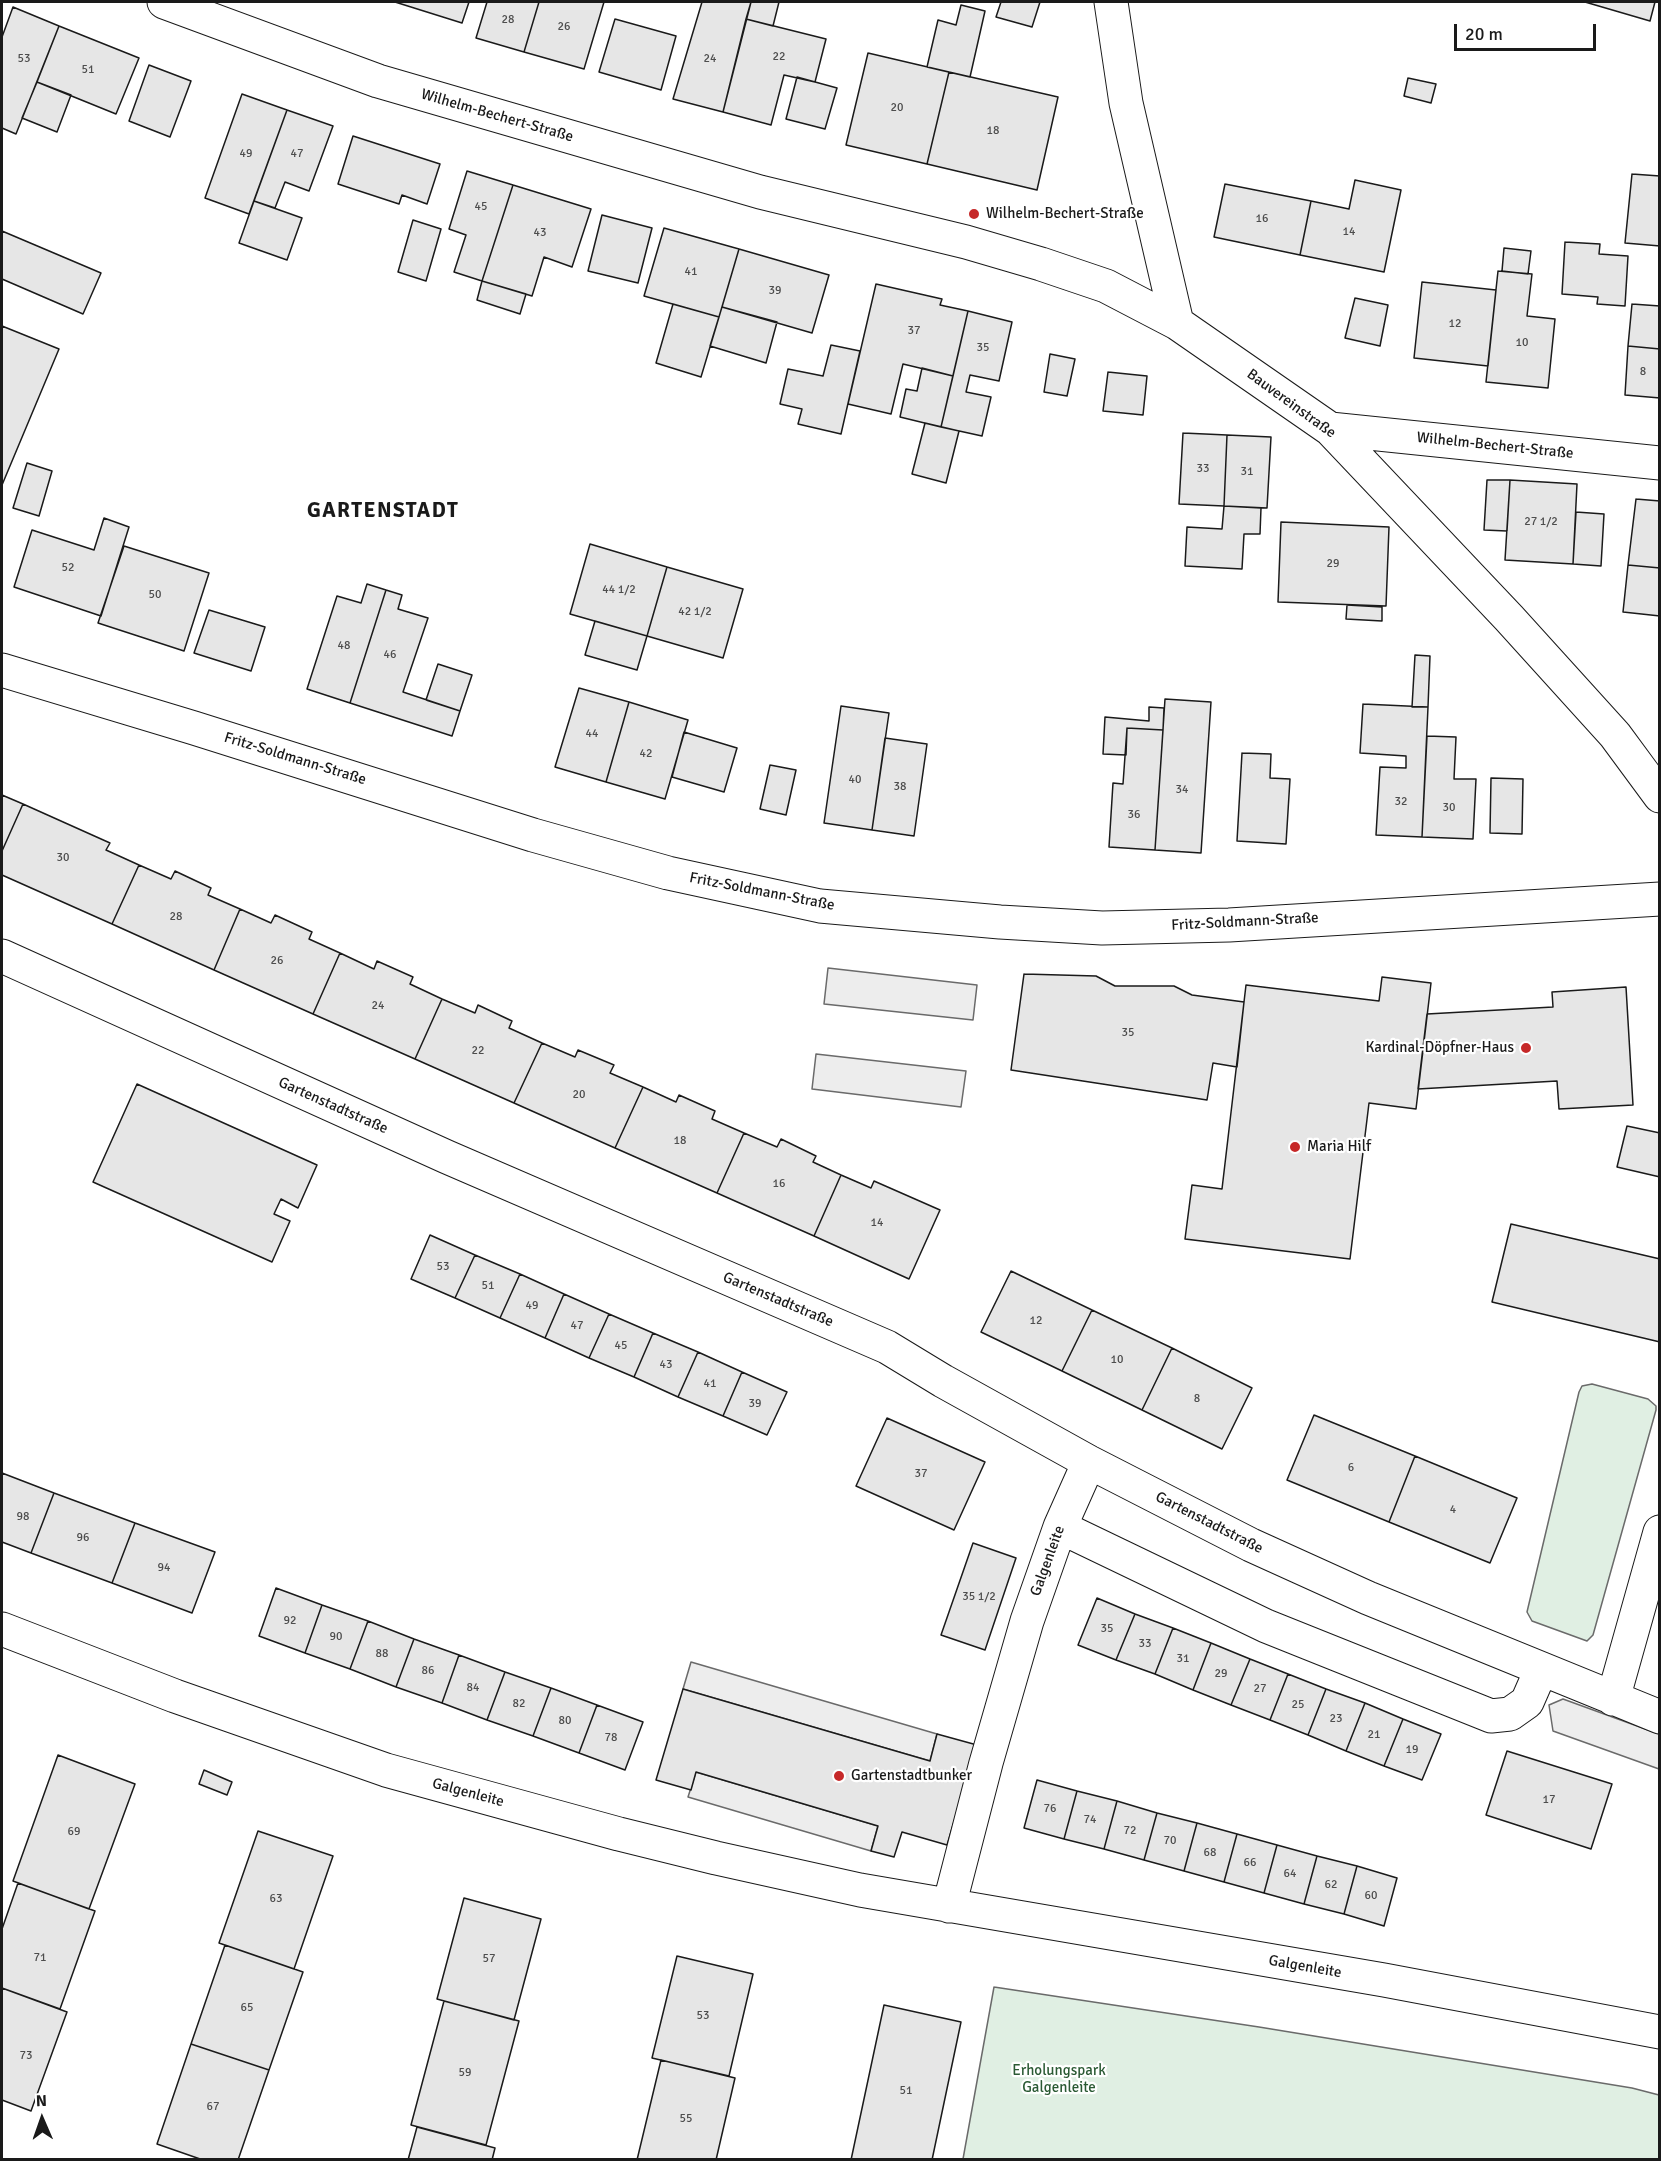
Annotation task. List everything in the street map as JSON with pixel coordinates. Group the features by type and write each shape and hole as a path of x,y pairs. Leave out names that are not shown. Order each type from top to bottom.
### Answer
{"street":[{"name":"Wilhelm-Bechert-Straße","path":"164,2 378,81 760,192 966,242 1041,264 1106,286 1177,323"},
{"path":"1111,2 1126,103 1177,323"},
{"name":"Bauvereinstraße","path":"1177,323 1330,429 1509,618 1615,735 1659,796"},
{"name":"Wilhelm-Bechert-Straße","path":"1330,429 1659,463"},
{"name":"Fritz-Soldmann-Straße","path":"2,670 533,835 668,873 820,906 1000,922 1102,928 1228,925 1659,899"},
{"name":"Gartenstadtstraße","path":"2,956 447,1157 887,1347 943,1381 1089,1462 1251,1545 1368,1598 1659,1717"},
{"name":"Galgenleite","path":"949,1906 986,1763 1027,1620 1060,1527 1089,1462"},
{"path":"1060,1527 1266,1626 1491,1716 1510,1714 1527,1702 1541,1670"},
{"path":"1613,1699 1659,1532"},
{"name":"Galgenleite","path":"2,1629 175,1696 386,1770 619,1834 716,1858 860,1890 1384,1980 1659,2032"}],"green space":[{"path":"1592,1384 1648,1399 1656,1406 1656,1410 1593,1635 1587,1641 1532,1621 1527,1612 1579,1392 1582,1386"},
{"name":"Erholungspark Galgenleite","path":"994,1987 1259,2027 1632,2088 1659,2095 1659,2159 963,2159"}],"shaded area":[{"path":"828,968 977,985 973,1020 824,1004"},
{"path":"816,1054 966,1071 961,1107 812,1089"},
{"path":"691,1662 937,1734 930,1761 683,1689"},
{"path":"1563,1699 1659,1734 1659,1769 1553,1731 1549,1705"},
{"path":"696,1772 878,1826 871,1851 688,1797"}],"building":[{"path":"395,2 469,2 462,23"},
{"path":"487,2 539,2 524,52 476,38"},
{"path":"539,2 604,2 584,69 524,52"},
{"path":"702,2 751,2 723,112 673,99"},
{"path":"751,2 779,2 773,26 746,19"},
{"path":"1001,2 1040,2 1032,27 996,17"},
{"path":"1585,2 1655,2 1650,21"},
{"path":"961,5 985,11 970,77 927,67 938,20 956,25"},
{"path":"13,7 59,26 16,134 2,128 2,37"},
{"path":"615,19 676,36 661,90 599,72"},
{"path":"746,19 826,39 815,82 784,75 771,125 723,112"},
{"path":"59,26 139,58 116,114 37,82"},
{"path":"868,53 949,72 927,164 846,145"},
{"path":"149,65 191,81 170,137 129,121"},
{"path":"949,72 1058,97 1037,190 927,164"},
{"path":"797,77 837,88 825,129 786,119"},
{"path":"1408,78 1436,84 1431,103 1404,96"},
{"path":"37,82 71,95 57,132 22,118"},
{"path":"242,94 287,110 249,214 205,198"},
{"path":"287,110 333,126 309,191 285,182 275,208 254,201"},
{"path":"353,136 440,164 427,204 402,195 399,204 338,184"},
{"path":"467,171 513,185 482,281 454,272 466,235 449,229"},
{"path":"1632,174 1660,176 1660,246 1625,243"},
{"path":"1355,180 1401,190 1384,272 1300,255 1311,201 1349,209"},
{"path":"1225,184 1311,201 1300,255 1214,237"},
{"path":"513,185 591,209 572,267 544,257 532,296 482,281"},
{"path":"254,201 302,218 287,260 239,243"},
{"path":"602,215 652,228 638,283 588,271"},
{"path":"413,220 441,229 426,281 398,272"},
{"path":"664,228 739,249 719,317 644,296"},
{"path":"2,231 101,273 83,314 2,279"},
{"path":"1565,242 1600,244 1599,254 1628,256 1625,306 1597,304 1598,297 1562,294"},
{"path":"1504,248 1531,251 1528,274 1502,271"},
{"path":"739,249 829,275 812,333 722,307"},
{"path":"1498,271 1532,274 1527,316 1555,319 1548,388 1486,382"},
{"path":"482,281 526,294 520,314 477,300"},
{"path":"1422,282 1496,290 1488,366 1414,358"},
{"path":"876,284 942,299 940,305 968,311 953,376 903,364 891,414 848,404"},
{"path":"1355,298 1388,305 1380,346 1345,338"},
{"path":"673,304 719,317 701,377 656,363"},
{"path":"1632,304 1660,306 1660,349 1628,346"},
{"path":"722,307 777,322 766,363 710,346"},
{"path":"968,311 1012,322 999,381 970,375 966,392 991,397 982,436 941,427"},
{"path":"2,326 59,349 2,485"},
{"path":"831,345 860,351 841,434 798,424 802,409 780,404 788,369 823,376"},
{"path":"1628,346 1660,349 1660,398 1625,395"},
{"path":"1050,354 1075,359 1067,396 1044,392"},
{"path":"922,368 953,376 941,427 900,417 906,389 917,391"},
{"path":"1108,372 1147,376 1143,415 1103,411"},
{"path":"925,423 959,431 946,483 912,474"},
{"path":"1183,433 1227,435 1224,506 1179,504"},
{"path":"1227,435 1271,437 1267,508 1224,506"},
{"path":"27,463 52,471 39,516 13,508"},
{"path":"1487,480 1510,480 1507,531 1484,530"},
{"path":"1510,480 1577,484 1573,564 1505,560"},
{"path":"1636,499 1660,501 1660,568 1628,565"},
{"path":"1224,506 1261,508 1260,534 1244,534 1242,569 1185,566 1187,527 1222,529"},
{"path":"1576,512 1604,514 1601,566 1573,564"},
{"path":"104,518 129,527 101,616 14,587 32,530 94,550"},
{"path":"1281,522 1389,527 1386,606 1278,602"},
{"path":"590,544 667,567 647,636 570,614"},
{"path":"124,546 209,573 184,651 98,623"},
{"path":"1628,565 1660,568 1660,616 1623,612"},
{"path":"667,567 743,589 723,658 647,636"},
{"path":"367,584 386,590 350,703 307,689 337,596 361,603"},
{"path":"386,590 402,595 398,609 428,618 403,692 460,711 452,736 350,703"},
{"path":"1347,605 1382,607 1382,621 1346,619"},
{"path":"209,610 265,627 251,671 194,653"},
{"path":"595,621 647,636 637,670 585,655"},
{"path":"1415,655 1430,656 1428,707 1412,707"},
{"path":"438,664 472,675 460,711 426,700"},
{"path":"579,688 629,702 606,782 555,767"},
{"path":"1165,699 1211,702 1201,853 1155,850"},
{"path":"629,702 688,720 665,799 606,782"},
{"path":"1363,704 1428,707 1422,837 1376,835 1380,767 1406,768 1406,756 1360,753"},
{"path":"841,706 889,713 872,830 824,823"},
{"path":"1149,707 1164,708 1163,730 1127,728 1126,755 1103,754 1105,717 1149,721"},
{"path":"1127,728 1163,730 1155,850 1109,847 1113,783 1123,784"},
{"path":"684,732 737,748 724,792 672,777"},
{"path":"1427,736 1456,737 1454,779 1476,779 1473,839 1422,837"},
{"path":"885,738 927,744 914,836 872,830"},
{"path":"1242,753 1271,754 1270,778 1290,779 1286,844 1237,841"},
{"path":"770,765 796,770 786,815 760,809"},
{"path":"1491,778 1523,779 1522,834 1490,833"},
{"path":"2,795 23,804 2,851"},
{"path":"23,804 110,843 106,850 139,865 112,924 2,875 2,851"},
{"path":"139,865 171,879 175,871 211,888 208,895 240,909 214,970 112,924"},
{"path":"240,909 271,923 275,915 312,932 309,939 340,953 313,1014 214,970"},
{"path":"340,953 374,969 377,961 413,977 410,984 442,999 415,1059 313,1014"},
{"path":"1024,974 1096,976 1115,986 1174,986 1192,995 1244,1002 1237,1067 1213,1063 1207,1100 1011,1070"},
{"name":"Maria Hilf","path":"1382,977 1431,983 1416,1109 1369,1103 1350,1259 1185,1239 1192,1185 1222,1189 1246,985 1379,1001"},
{"name":"Kardinal-Döpfner-Haus","path":"1626,987 1633,1105 1559,1109 1557,1081 1418,1089 1427,1014 1553,1007 1552,992"},
{"path":"442,999 475,1013 478,1005 512,1021 509,1028 542,1043 514,1103 415,1059"},
{"path":"542,1043 575,1057 578,1050 614,1065 610,1073 643,1087 615,1148 514,1103"},
{"path":"137,1084 317,1165 298,1208 281,1199 274,1214 290,1221 272,1262 93,1182"},
{"path":"643,1087 676,1102 679,1095 715,1111 712,1119 744,1133 717,1193 615,1148"},
{"path":"1627,1126 1660,1133 1660,1177 1617,1167"},
{"path":"744,1133 777,1147 781,1139 816,1156 813,1162 841,1175 814,1236 717,1193"},
{"path":"841,1175 871,1188 874,1181 940,1210 909,1279 814,1236"},
{"path":"1511,1224 1660,1259 1660,1342 1492,1302"},
{"path":"430,1235 475,1255 455,1298 411,1279"},
{"path":"475,1255 520,1274 500,1318 455,1298"},
{"path":"1011,1271 1092,1310 1062,1371 981,1332"},
{"path":"520,1274 564,1294 545,1338 500,1318"},
{"path":"564,1294 609,1314 589,1358 545,1338"},
{"path":"1092,1310 1172,1348 1142,1410 1062,1371"},
{"path":"609,1314 653,1333 634,1377 589,1358"},
{"path":"653,1333 698,1352 678,1397 634,1377"},
{"path":"1172,1348 1252,1388 1222,1449 1142,1410"},
{"path":"698,1352 742,1372 723,1416 678,1397"},
{"path":"742,1372 787,1392 767,1435 723,1416"},
{"path":"1314,1415 1415,1456 1389,1522 1287,1480"},
{"path":"887,1418 985,1462 954,1530 856,1486"},
{"path":"1415,1456 1517,1498 1490,1563 1389,1522"},
{"path":"2,1473 54,1493 31,1553 2,1542"},
{"path":"54,1493 135,1523 112,1583 31,1553"},
{"path":"135,1523 215,1552 192,1613 112,1583"},
{"path":"973,1543 1016,1558 985,1650 941,1635"},
{"path":"276,1588 322,1605 305,1653 259,1636"},
{"path":"1097,1598 1135,1614 1116,1660 1078,1645"},
{"path":"322,1605 368,1621 350,1669 305,1653"},
{"path":"1135,1614 1173,1628 1155,1674 1116,1660"},
{"path":"368,1621 414,1639 396,1687 350,1669"},
{"path":"1173,1628 1211,1643 1193,1690 1155,1674"},
{"path":"414,1639 459,1655 442,1703 396,1687"},
{"path":"1211,1643 1250,1659 1231,1705 1193,1690"},
{"path":"459,1655 505,1672 487,1720 442,1703"},
{"path":"1250,1659 1288,1674 1270,1720 1231,1705"},
{"path":"505,1672 551,1688 533,1736 487,1720"},
{"path":"1288,1674 1326,1689 1308,1735 1270,1720"},
{"path":"551,1688 597,1705 579,1753 533,1736"},
{"name":"Gartenstadtbunker","path":"683,1689 930,1761 937,1734 977,1745 947,1845 902,1832 894,1857 871,1851 878,1826 696,1772 691,1790 656,1780"},
{"path":"1326,1689 1365,1703 1346,1751 1308,1735"},
{"path":"1365,1703 1403,1719 1384,1766 1346,1751"},
{"path":"597,1705 643,1722 625,1770 579,1753"},
{"path":"1403,1719 1441,1734 1422,1780 1384,1766"},
{"path":"1507,1751 1612,1784 1591,1849 1486,1815"},
{"path":"58,1755 135,1784 89,1909 13,1881"},
{"path":"204,1770 232,1782 227,1795 199,1784"},
{"path":"1037,1780 1077,1791 1064,1839 1024,1828"},
{"path":"1077,1791 1117,1801 1104,1849 1064,1839"},
{"path":"1117,1801 1157,1813 1144,1860 1104,1849"},
{"path":"1157,1813 1197,1823 1184,1871 1144,1860"},
{"path":"1197,1823 1237,1834 1224,1882 1184,1871"},
{"path":"258,1831 333,1856 294,1969 219,1943"},
{"path":"1237,1834 1277,1845 1264,1893 1224,1882"},
{"path":"1277,1845 1317,1856 1304,1904 1264,1893"},
{"path":"1317,1856 1357,1866 1344,1914 1304,1904"},
{"path":"1357,1866 1397,1878 1384,1926 1344,1914"},
{"path":"18,1883 95,1911 60,2009 2,1988 2,1929"},
{"path":"464,1898 541,1919 514,2020 437,1999"},
{"path":"225,1945 303,1972 269,2070 191,2044"},
{"path":"677,1956 753,1974 729,2076 652,2058"},
{"path":"2,1988 67,2012 31,2111 2,2100"},
{"path":"444,2001 519,2021 486,2145 411,2125"},
{"path":"884,2005 961,2022 932,2160 851,2160"},
{"path":"191,2044 269,2070 238,2160 203,2160 157,2144"},
{"path":"661,2060 735,2078 716,2160 637,2160"},
{"path":"417,2127 495,2148 492,2160 408,2160"}],"place":[{"name":"Wilhelm-Bechert-Straße","path":"974,214"},
{"name":"Kardinal-Döpfner-Haus","path":"1526,1048"},
{"name":"Maria Hilf","path":"1295,1147"},
{"name":"Gartenstadtbunker","path":"839,1776"}],"district":[{"name":"GARTENSTADT","path":"383,511"}]}
